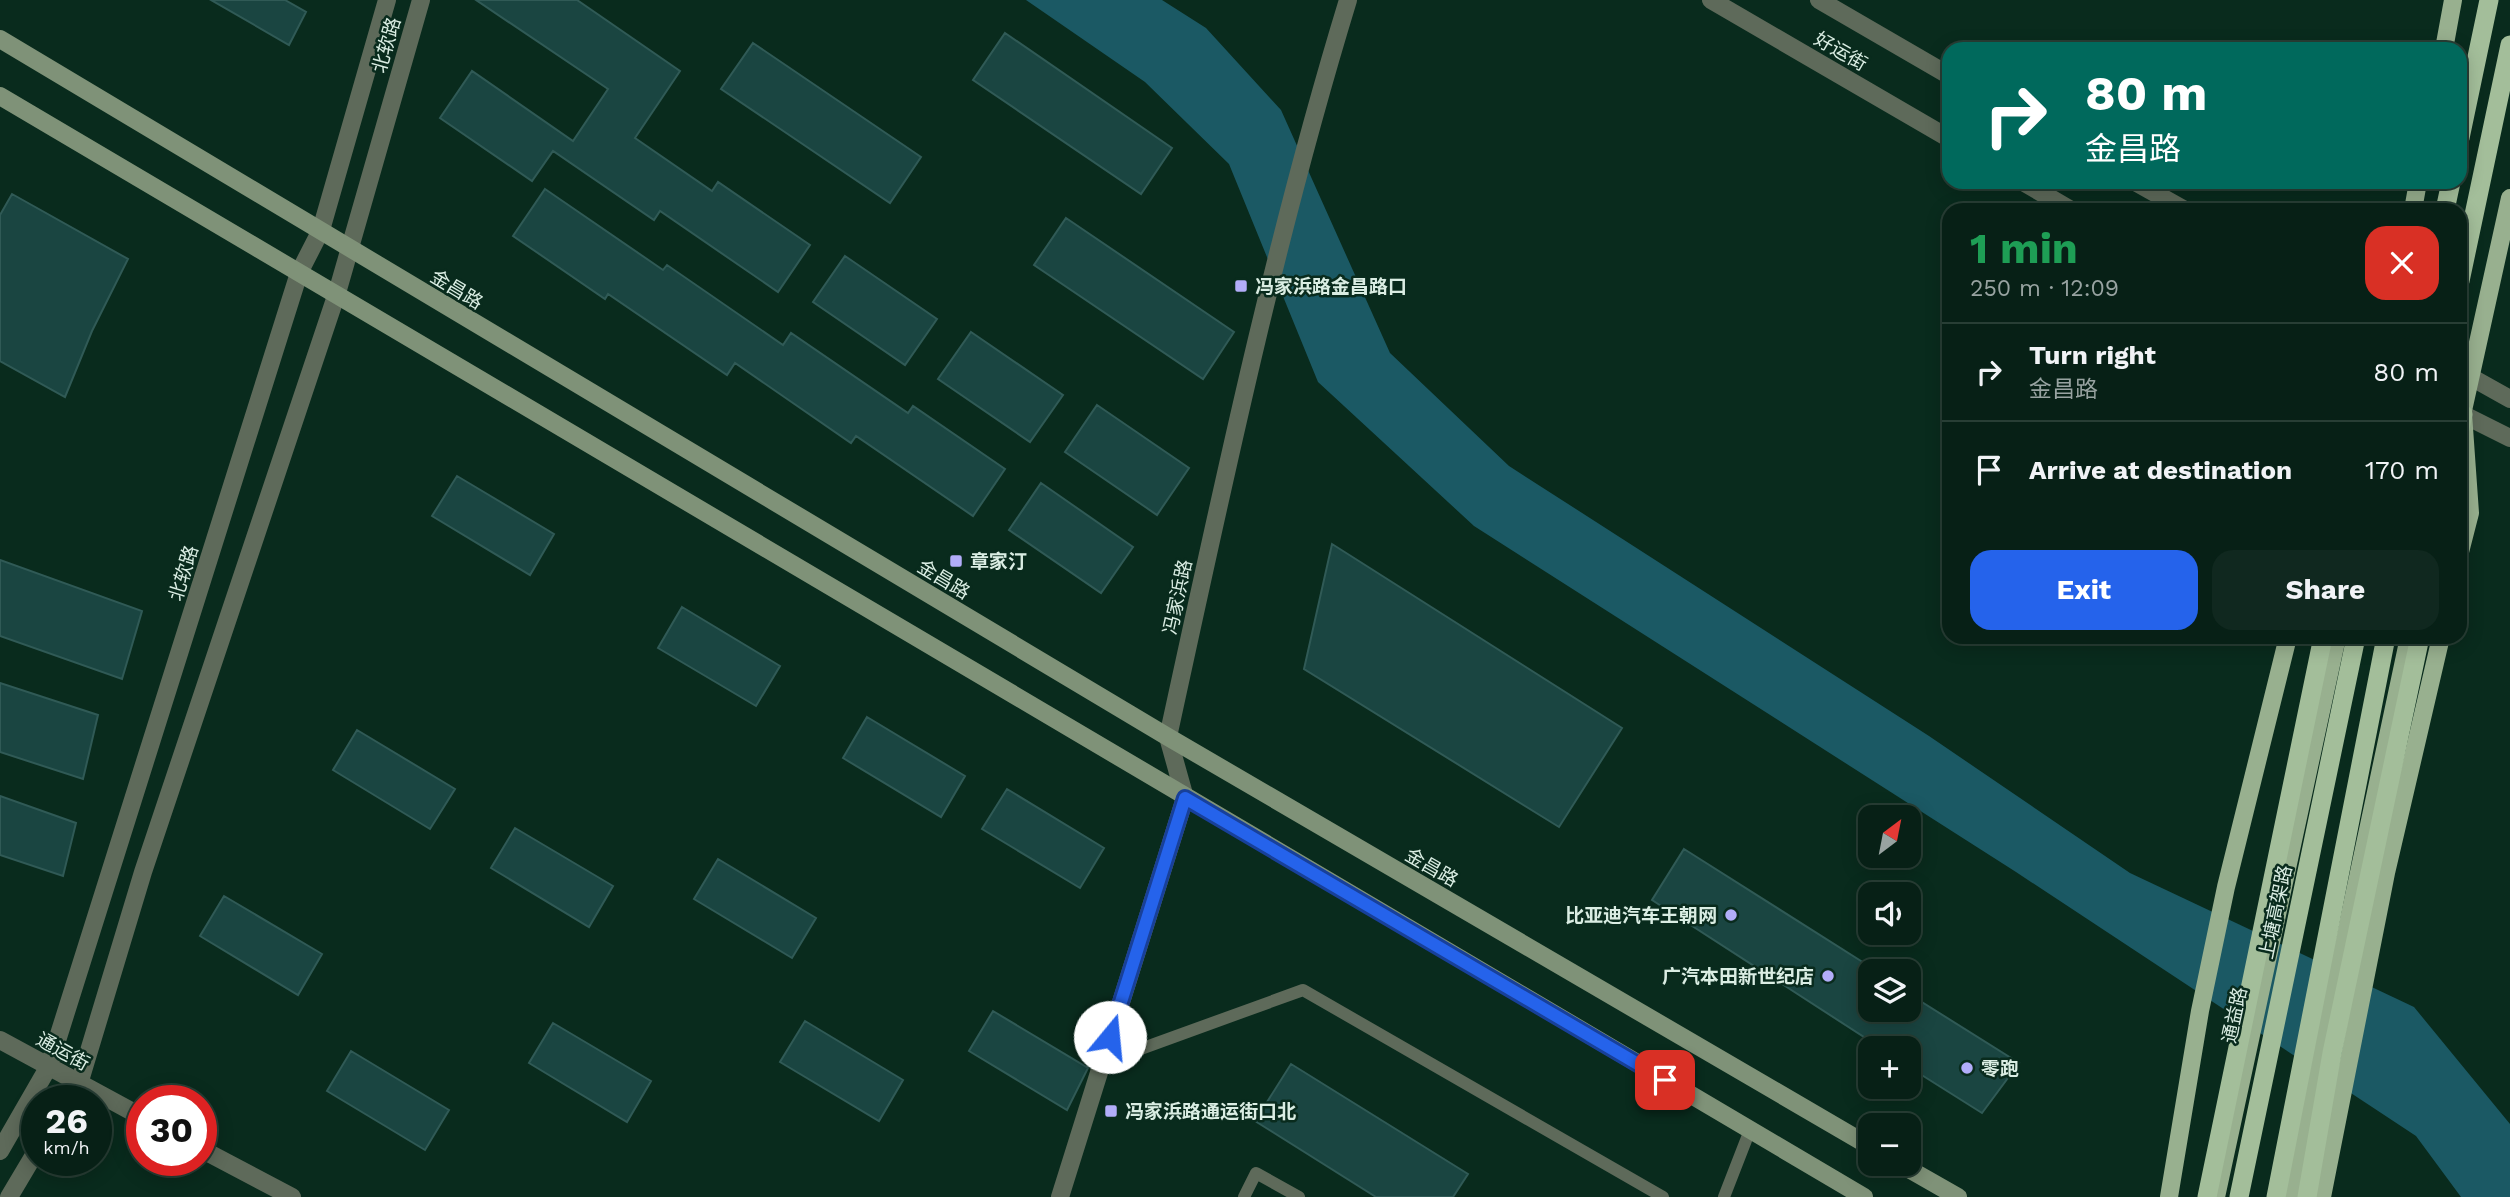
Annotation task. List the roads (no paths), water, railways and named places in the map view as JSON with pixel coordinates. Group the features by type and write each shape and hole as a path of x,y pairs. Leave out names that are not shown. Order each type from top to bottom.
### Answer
{"highway":[{"path":"2467,105 2489,0"},
{"path":"2467,248 2510,45"},
{"path":"2207,1197 2321,644"},
{"name":"上塘高架路","path":"2239,1197 2355,644"},
{"path":"2276,1197 2385,644"},
{"path":"2307,1197 2332,1053 2398,755 2419,644"}],"main road":[{"path":"2445,42 2453,0"},
{"name":"金昌路","path":"0,39 1168,737 1858,1139"},
{"path":"0,96 1864,1197"},
{"path":"2467,371 2510,198"},
{"path":"2467,482 2470,513 2467,525"},
{"path":"2169,1197 2200,1011 2226,887 2286,644"},
{"name":"通益路","path":"2216,1197 2336,644"},
{"path":"2290,1197 2407,644"},
{"path":"2322,1197 2368,975 2386,873 2439,644"},
{"path":"1921,1176 1958,1197"}],"street":[{"name":"北软路","path":"0,1151 49,1066 299,273 321,230 387,0"},
{"name":"北软路","path":"79,1084 144,873 337,293 421,0"},
{"name":"冯家浜路","path":"1185,798 1168,737 1271,275 1306,137 1348,0"},
{"name":"好运街","path":"1711,0 1942,134"},
{"name":"好运街","path":"1819,0 1942,71"},
{"path":"2035,189 2059,203"},
{"path":"2148,189 2172,203"},
{"path":"2467,376 2510,399"},
{"path":"2467,422 2510,438"},
{"path":"1059,1197 1185,798"},
{"name":"通运街","path":"0,1040 126,1109"},
{"path":"217,1157 292,1197"},
{"path":"9,1197 22,1176"}],"lane":[{"path":"1102,1063 1303,990 1663,1197"},
{"path":"1724,1197 1750,1130"},
{"path":"1244,1197 1256,1173 1299,1197"}],"water":[{"path":"1026,0 1162,0 1206,28 1281,110 1390,353 1509,466 1929,736 2130,873 2414,1007 2510,1124 2510,1197 2461,1197 2416,1136 1922,812 1922,805 1911,805 1474,526 1318,382 1229,164 1145,82"}],"place":[{"name":"冯家浜路金昌路口","path":"1241,286"},
{"name":"章家汀","path":"956,561"},
{"name":"比亚迪汽车王朝网","path":"1731,915"},
{"name":"广汽本田新世纪店","path":"1828,976"},
{"name":"零跑","path":"1967,1068"},
{"name":"冯家浜路通运街口北","path":"1111,1111"}]}
